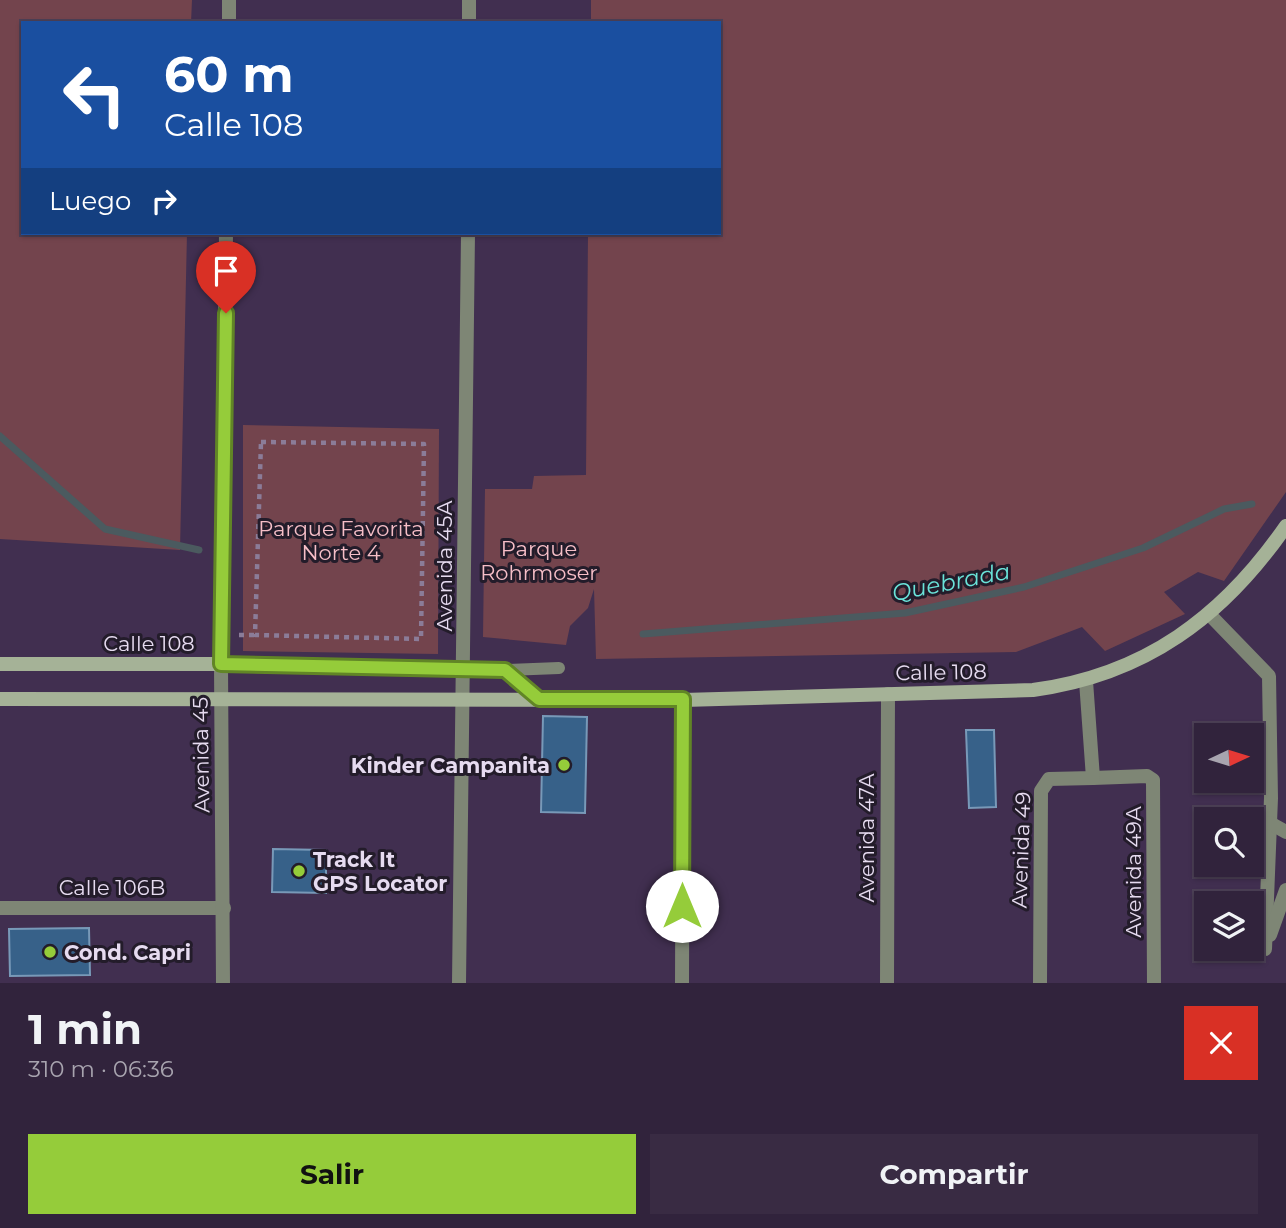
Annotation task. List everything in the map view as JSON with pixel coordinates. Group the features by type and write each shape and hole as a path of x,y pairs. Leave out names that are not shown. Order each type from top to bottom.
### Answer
{"main road":[{"name":"Calle 108","path":"0,699 683,699 1033,690 1086,681 1152,655 1210,615 1252,572 1286,526"},
{"name":"Calle 108","path":"0,664 221,664 505,670"},
{"path":"505,670 539,699"}],"street":[{"path":"229,0 229,21"},
{"path":"469,0 469,21"},
{"name":"Avenida 45","path":"223,983 221,664 226,235"},
{"name":"Avenida 45A","path":"459,983 468,235"},
{"path":"1210,615 1269,676 1270,823 1265,949 1286,890"},
{"path":"1086,681 1093,778"},
{"name":"Avenida 47A","path":"887,983 888,694"},
{"path":"682,983 683,699"},
{"name":"Avenida 49A","path":"1093,778 1147,776 1153,780 1154,983"},
{"name":"Avenida 49","path":"1040,983 1041,791 1049,779 1093,778"},
{"path":"1270,823 1286,832"},
{"name":"Calle 106B","path":"0,908 224,908"}],"lane":[{"path":"505,670 559,668"}],"path":[{"path":"261,442 424,444 421,639 256,635 259,457 261,442"}],"green space":[{"path":"0,0 192,0 191,21 21,21 21,235 187,235 180,550 0,539"},
{"name":"Parque Rohrmoser","path":"591,0 1286,0 1286,492 1224,581 1198,572 1164,592 1185,614 1105,651 1082,627 1016,652 596,659 594,589 588,608 570,626 566,645 483,637 485,489 532,489 534,476 586,475 588,235 721,235 721,21 591,21"},
{"name":"Parque Favorita Norte 4","path":"243,425 439,429 438,654 243,651"}],"building":[{"name":"Kinder Campanita","path":"543,716 587,717 585,813 541,812"},
{"path":"966,730 994,730 996,807 969,808"},
{"name":"Track It GPS Locator","path":"273,849 326,850 326,893 272,892"},
{"name":"Cond. Capri","path":"89,928 90,975 10,976 9,929"}],"waterway":[{"path":"0,436 105,529 199,550"},
{"name":"Quebrada","path":"643,634 905,613 1024,587 1143,548 1224,509 1252,504"}],"place":[{"name":"Kinder Campanita","path":"564,765"},
{"name":"Track It GPS Locator","path":"299,871"},
{"name":"Cond. Capri","path":"50,952"}],"route":[{"path":"226,313 221,664 505,670 539,699 683,699 682,906"}]}
